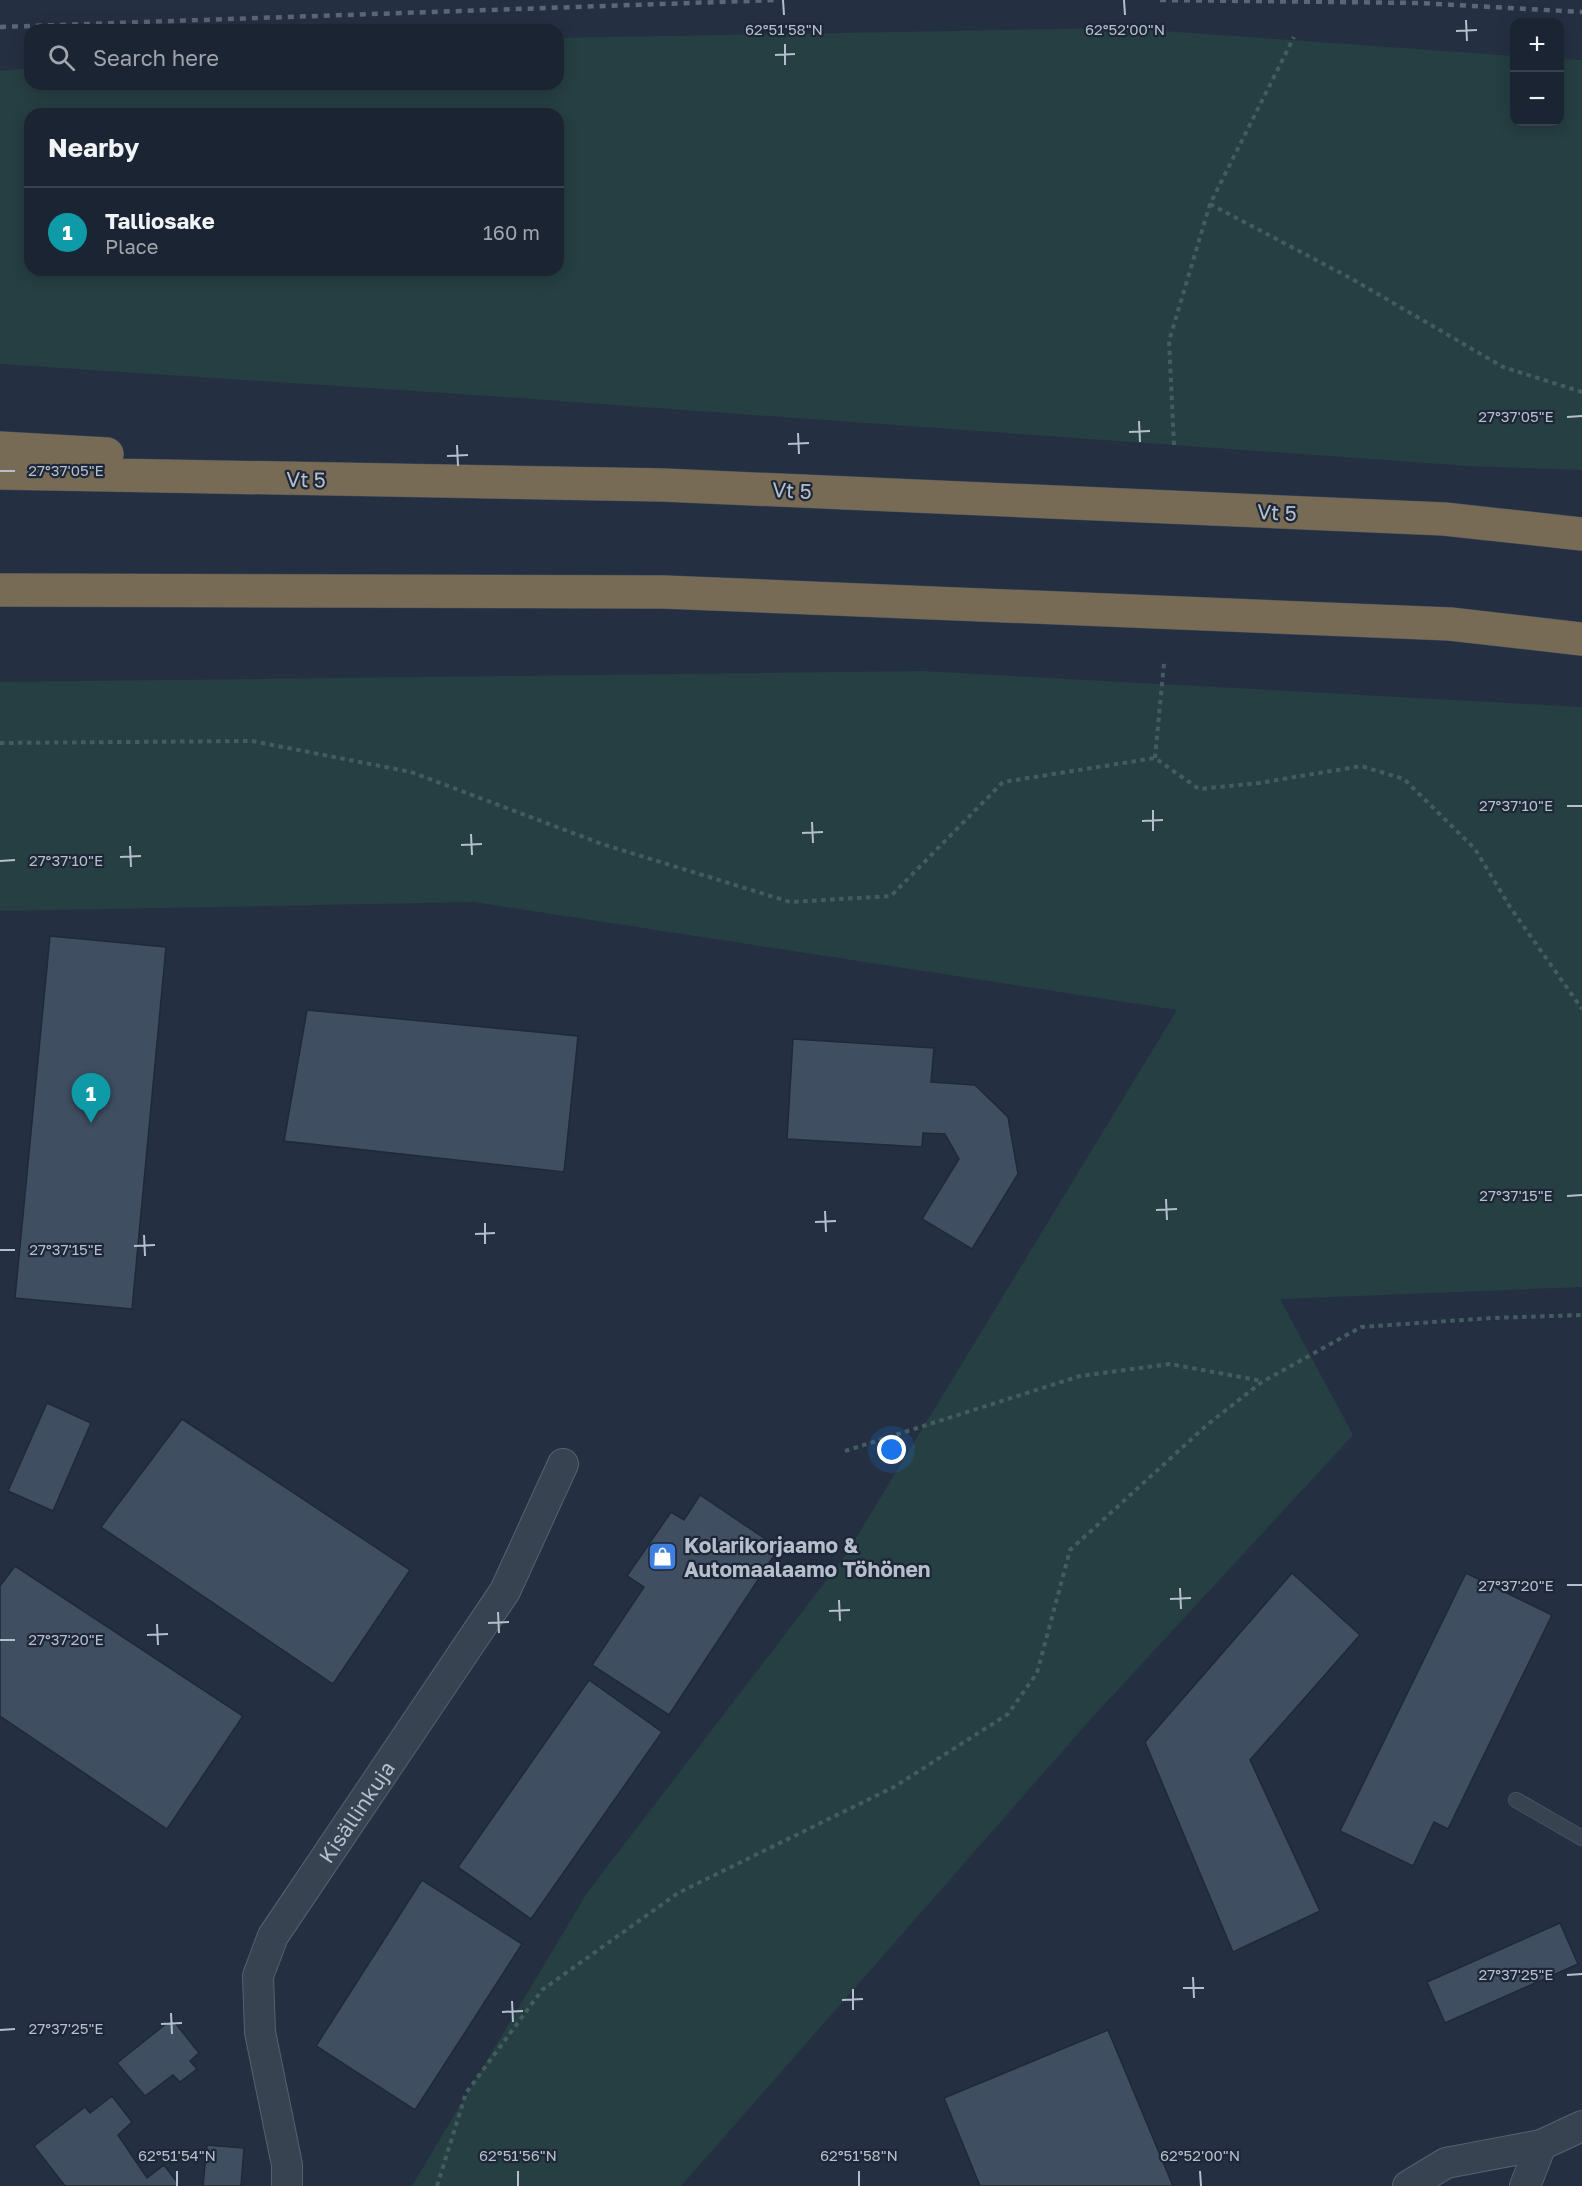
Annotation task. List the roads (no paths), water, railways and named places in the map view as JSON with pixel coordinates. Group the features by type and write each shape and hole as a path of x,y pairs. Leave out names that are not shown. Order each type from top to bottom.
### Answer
{"highway":[{"path":"0,448 663,485"},
{"name":"Vt 5","path":"0,473 663,485 1444,519 1582,534"},
{"path":"0,590 664,592 1450,624 1582,639"}],"street":[{"name":"Kisällinkuja","path":"287,2186 287,2165 260,2032 258,1976 273,1936 505,1591 563,1464"},
{"path":"1408,2186 1446,2163 1541,2145 1582,2126"},
{"path":"1525,2186 1541,2145"}],"lane":[{"path":"1516,1800 1582,1838"}],"railway":[{"path":"86,24 777,0"},
{"path":"1160,0 1420,3 1582,12"},
{"path":"0,27 24,26"}],"place":[{"name":"Talliosake","path":"91,1123"},
{"name":"Kolarikorjaamo & Automaalaamo Töhönen","path":"663,1557"}]}
